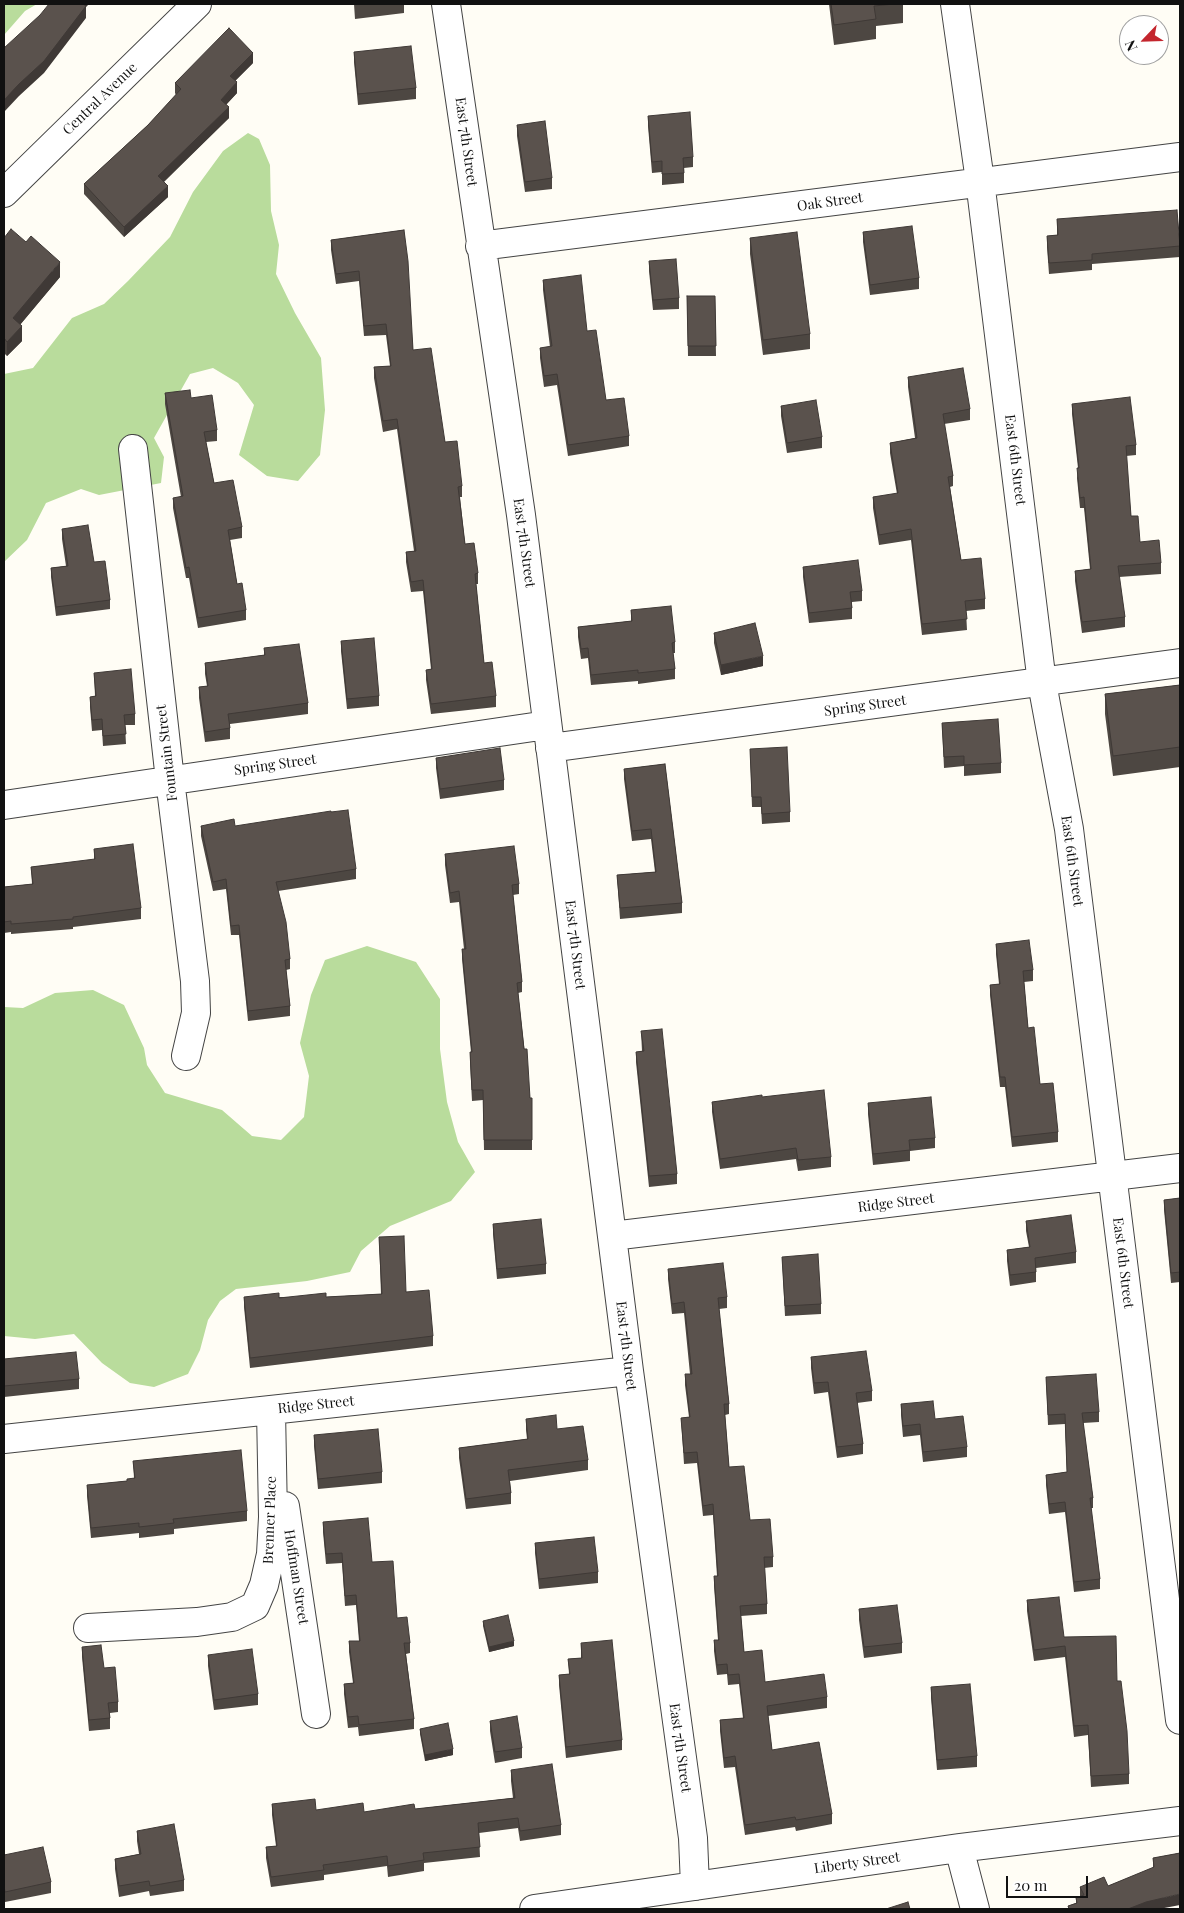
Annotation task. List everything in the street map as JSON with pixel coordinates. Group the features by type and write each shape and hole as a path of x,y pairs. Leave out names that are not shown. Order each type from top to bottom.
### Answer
{"street":[{"name":"Central Avenue","path":"4,193 197,4"},
{"name":"East 7th Street","path":"446,4 480,246 521,515 629,1371 693,1838 695,1886"},
{"name":"East 6th Street","path":"955,4 980,181 1042,682 1069,829 1180,1720"},
{"name":"Oak Street","path":"480,246 1180,157"},
{"name":"Fountain Street","path":"133,449 170,780 196,981 196,1012 186,1056"},
{"name":"Spring Street","path":"4,806 170,780 1042,682 1180,663"},
{"name":"Ridge Street","path":"612,1236 1180,1168"},
{"name":"Ridge Street","path":"4,1439 629,1371"},
{"name":"Brenner Place","path":"88,1628 223,1619 232,1617 255,1606 264,1585 271,1554 271,1410"},
{"name":"Hoffman Street","path":"271,1410 316,1714"},
{"name":"Liberty Street","path":"546,1908 959,1848 1180,1821"},
{"path":"959,1848 975,1909"}],"green space":[{"path":"4,4 37,4 25,11 4,35"},
{"path":"248,133 259,139 270,165 271,211 279,245 276,274 295,313 321,358 325,410 320,455 298,481 267,476 239,455 254,405 238,383 213,368 190,374 154,438 164,457 161,483 99,495 81,489 46,503 27,540 4,562 4,374 33,368 72,318 104,304 128,281 170,237 193,192 223,151"},
{"path":"367,946 416,962 440,999 440,1049 447,1102 458,1142 475,1172 451,1201 390,1226 361,1251 350,1272 307,1281 236,1289 220,1301 208,1320 200,1350 188,1374 154,1387 130,1383 102,1363 74,1334 35,1339 4,1336 4,1007 23,1008 55,993 93,990 124,1005 144,1048 147,1065 165,1093 222,1110 252,1136 281,1140 304,1117 309,1076 300,1043 311,995 325,960"}],"building":[{"path":"49,4 83,4 86,6 44,61 4,100 4,48 40,15"},
{"path":"831,4 894,4 874,6 876,19 834,25"},
{"path":"229,28 253,53 230,76 237,82 221,100 229,107 158,176 168,186 124,227 84,184 148,125 181,89 175,83"},
{"path":"411,46 416,88 358,94 354,52"},
{"path":"690,112 693,157 683,158 684,173 662,174 662,161 652,162 648,116"},
{"path":"545,121 552,178 525,182 517,125"},
{"path":"1177,210 1180,246 1092,254 1092,260 1049,263 1047,236 1058,235 1057,219"},
{"path":"912,226 919,278 870,285 863,232"},
{"path":"11,229 26,242 31,236 60,262 13,318 22,326 7,342 4,338 4,238"},
{"path":"404,230 408,261 413,350 431,348 445,442 457,441 462,486 458,487 465,544 474,543 478,573 475,574 484,663 492,662 496,696 431,704 426,670 432,669 423,580 411,582 406,552 416,551 397,419 383,421 374,367 391,366 386,324 364,326 359,271 336,274 331,240"},
{"path":"797,232 810,334 763,340 750,238"},
{"path":"676,259 679,298 653,300 649,261"},
{"path":"581,275 587,331 596,330 606,400 624,398 629,436 568,445 557,374 544,376 540,348 552,346 543,280"},
{"path":"687,296 715,296 716,346 688,346"},
{"path":"963,368 970,409 943,414 953,476 948,477 961,560 981,558 985,599 965,601 967,619 922,624 911,529 879,535 873,497 898,493 890,443 917,438 908,377"},
{"path":"190,390 191,398 212,395 217,430 204,432 214,483 233,480 242,527 228,530 237,584 242,583 246,610 198,618 189,567 186,568 173,498 183,496 165,393"},
{"path":"1130,397 1136,445 1126,446 1131,516 1138,516 1140,542 1159,540 1161,563 1118,566 1125,617 1082,622 1075,571 1091,569 1084,497 1080,498 1077,468 1079,468 1072,404"},
{"path":"816,400 822,437 787,443 781,406"},
{"path":"88,525 94,562 105,561 110,600 56,607 51,568 68,566 62,529"},
{"path":"858,560 862,591 850,592 852,608 809,613 803,567"},
{"path":"671,606 675,642 672,643 675,669 638,673 638,670 591,675 588,648 581,649 578,627 632,621 631,610"},
{"path":"755,623 763,656 721,665 714,633"},
{"path":"374,638 379,696 347,699 341,641"},
{"path":"299,644 308,703 228,714 230,728 205,732 199,687 208,686 205,663 265,655 264,648"},
{"path":"131,669 135,714 124,715 126,734 103,736 102,719 92,720 90,697 96,696 94,673"},
{"path":"1180,685 1180,747 1113,756 1105,694"},
{"path":"998,719 1001,763 964,765 964,756 944,757 942,723"},
{"path":"787,747 790,812 762,814 761,797 752,797 750,749"},
{"path":"500,748 504,780 440,789 436,758"},
{"path":"665,764 682,903 620,908 617,875 656,872 651,829 632,831 624,769"},
{"path":"348,810 356,869 276,882 286,922 290,959 285,960 290,1006 248,1011 239,925 231,926 226,879 213,882 201,826 234,819 235,826"},
{"path":"133,844 141,908 73,917 73,919 11,924 11,921 4,922 4,887 33,884 31,867 95,859 94,849"},
{"path":"514,846 519,884 512,885 522,982 517,983 524,1049 527,1049 530,1098 532,1098 532,1140 484,1140 483,1090 472,1090 470,1052 472,1052 462,949 466,949 459,891 450,893 445,854"},
{"path":"1029,940 1033,970 1023,971 1028,1028 1034,1027 1040,1084 1053,1083 1058,1132 1012,1137 1005,1077 1000,1077 990,985 1000,984 996,944"},
{"path":"662,1029 677,1174 649,1176 636,1052 644,1051 641,1031"},
{"path":"824,1090 831,1157 798,1160 796,1148 720,1159 712,1102 762,1095 762,1097"},
{"path":"931,1097 935,1138 909,1140 910,1150 873,1154 868,1103"},
{"path":"1180,1198 1180,1272 1171,1273 1164,1200"},
{"path":"1071,1215 1076,1252 1035,1258 1036,1272 1010,1275 1007,1250 1030,1247 1026,1221"},
{"path":"541,1219 546,1264 497,1269 493,1224"},
{"path":"404,1236 406,1292 429,1290 433,1336 250,1358 244,1297 279,1293 279,1298 326,1293 326,1297 382,1294 379,1237"},
{"path":"818,1254 821,1304 785,1306 782,1257"},
{"path":"723,1263 727,1297 718,1298 729,1404 724,1404 729,1467 744,1466 750,1520 770,1519 773,1557 764,1557 767,1604 740,1606 744,1652 762,1650 765,1682 824,1674 827,1697 767,1706 772,1750 819,1742 832,1814 796,1820 795,1817 745,1825 735,1756 724,1758 720,1720 744,1718 739,1674 728,1675 727,1664 717,1665 714,1640 719,1640 714,1576 718,1576 713,1504 703,1506 697,1452 684,1453 681,1418 690,1417 685,1374 692,1374 684,1302 672,1304 668,1269"},
{"path":"866,1351 872,1391 856,1393 863,1444 837,1447 828,1382 814,1383 811,1357"},
{"path":"76,1352 79,1379 4,1386 4,1359"},
{"path":"1096,1374 1099,1412 1082,1413 1093,1498 1090,1498 1100,1579 1074,1582 1065,1502 1049,1504 1046,1475 1067,1472 1065,1414 1048,1415 1046,1377"},
{"path":"933,1401 935,1419 963,1416 967,1447 923,1452 920,1424 903,1426 901,1404"},
{"path":"556,1415 557,1429 583,1426 588,1460 508,1470 511,1493 466,1499 459,1448 528,1439 526,1419"},
{"path":"378,1429 382,1472 318,1479 314,1435"},
{"path":"241,1450 247,1511 173,1519 174,1523 139,1527 139,1523 91,1528 87,1485 127,1481 127,1479 135,1478 133,1461"},
{"path":"368,1518 372,1562 393,1561 397,1618 407,1617 410,1643 404,1643 414,1719 359,1725 358,1716 348,1717 344,1684 354,1683 349,1641 360,1641 356,1595 345,1596 342,1553 326,1554 323,1522"},
{"path":"594,1537 598,1572 539,1579 535,1543"},
{"path":"1059,1597 1064,1637 1116,1636 1117,1681 1121,1681 1127,1731 1129,1774 1091,1776 1088,1725 1074,1726 1065,1646 1034,1650 1027,1600"},
{"path":"897,1605 902,1643 864,1647 859,1609"},
{"path":"508,1615 514,1641 489,1647 483,1621"},
{"path":"612,1640 622,1740 566,1747 559,1675 570,1674 568,1659 582,1658 581,1643"},
{"path":"101,1645 104,1668 115,1667 118,1702 108,1703 110,1718 89,1720 82,1647"},
{"path":"252,1649 258,1694 214,1700 208,1655"},
{"path":"970,1684 977,1756 937,1760 931,1687"},
{"path":"517,1716 522,1748 495,1752 490,1721"},
{"path":"448,1723 453,1749 425,1755 420,1729"},
{"path":"552,1764 561,1825 520,1831 518,1818 478,1823 480,1847 423,1853 424,1860 388,1866 387,1856 323,1865 324,1870 271,1877 266,1847 277,1846 272,1804 315,1799 316,1810 363,1803 364,1812 414,1804 415,1809 515,1798 511,1770"},
{"path":"174,1824 184,1880 150,1886 149,1881 119,1886 115,1859 141,1854 137,1831"},
{"path":"43,1847 51,1882 5,1892 4,1855"},
{"path":"1180,1853 1180,1894 1146,1902 1128,1909 1069,1909 1068,1906 1077,1903 1076,1898 1084,1895 1080,1887 1104,1877 1108,1886 1154,1867 1153,1858"},
{"path":"908,1902 910,1909 886,1909"}]}
